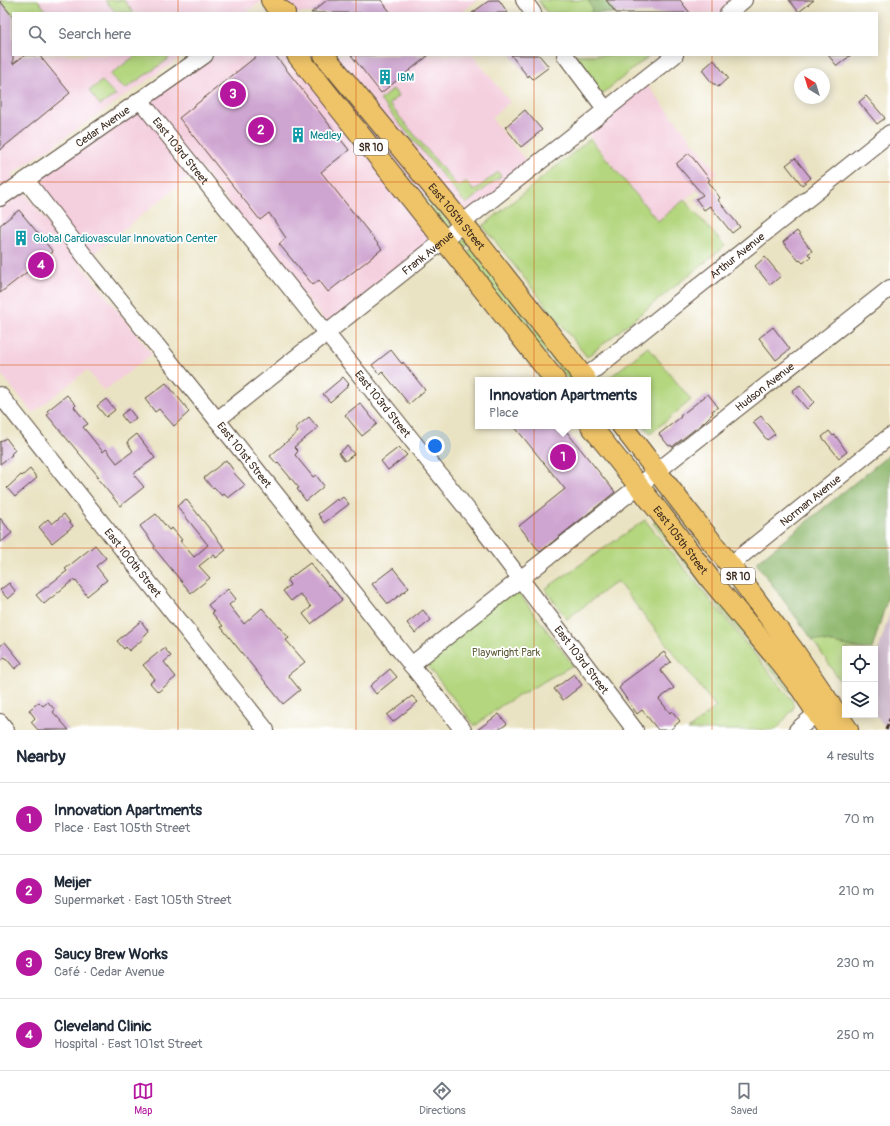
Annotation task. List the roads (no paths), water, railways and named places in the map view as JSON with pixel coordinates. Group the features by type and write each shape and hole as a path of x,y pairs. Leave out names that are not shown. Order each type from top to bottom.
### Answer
{"main road":[{"name":"SR 10","path":"298,56 553,377"},
{"name":"East 105th Street","path":"325,56 462,223 583,377"},
{"name":"East 105th Street","path":"593,429 711,580 801,689 828,730"},
{"name":"East 105th Street","path":"624,429 730,565 792,648 848,730"}],"street":[{"path":"524,0 533,12"},
{"path":"729,12 744,0"},
{"name":"Cedar Avenue","path":"0,198 204,56"},
{"path":"566,56 606,110"},
{"name":"Frank Avenue","path":"217,420 444,240 462,223 674,56"},
{"name":"East 103rd Street","path":"140,100 475,519 635,730"},
{"name":"Arthur Avenue","path":"587,377 890,134"},
{"name":"East 101st Street","path":"26,180 87,259 463,730"},
{"name":"Hudson Avenue","path":"411,664 890,288"},
{"name":"East 100th Street","path":"0,395 266,730"},
{"name":"Norman Avenue","path":"730,565 890,436"},
{"path":"797,730 817,714"},
{"path":"0,722 6,730"}],"railway":[{"path":"886,730 890,719"}],"place":[{"name":"IBM","path":"385,77"},
{"name":"Saucy Brew Works","path":"233,94"},
{"name":"Meijer","path":"261,130"},
{"name":"Medley","path":"298,135"},
{"name":"Global Cardiovascular Innovation Center","path":"21,238"},
{"name":"Cleveland Clinic","path":"41,265"},
{"name":"Innovation Apartments","path":"563,457"}],"park label":[{"name":"Playwright Park","path":"506,652"}]}
